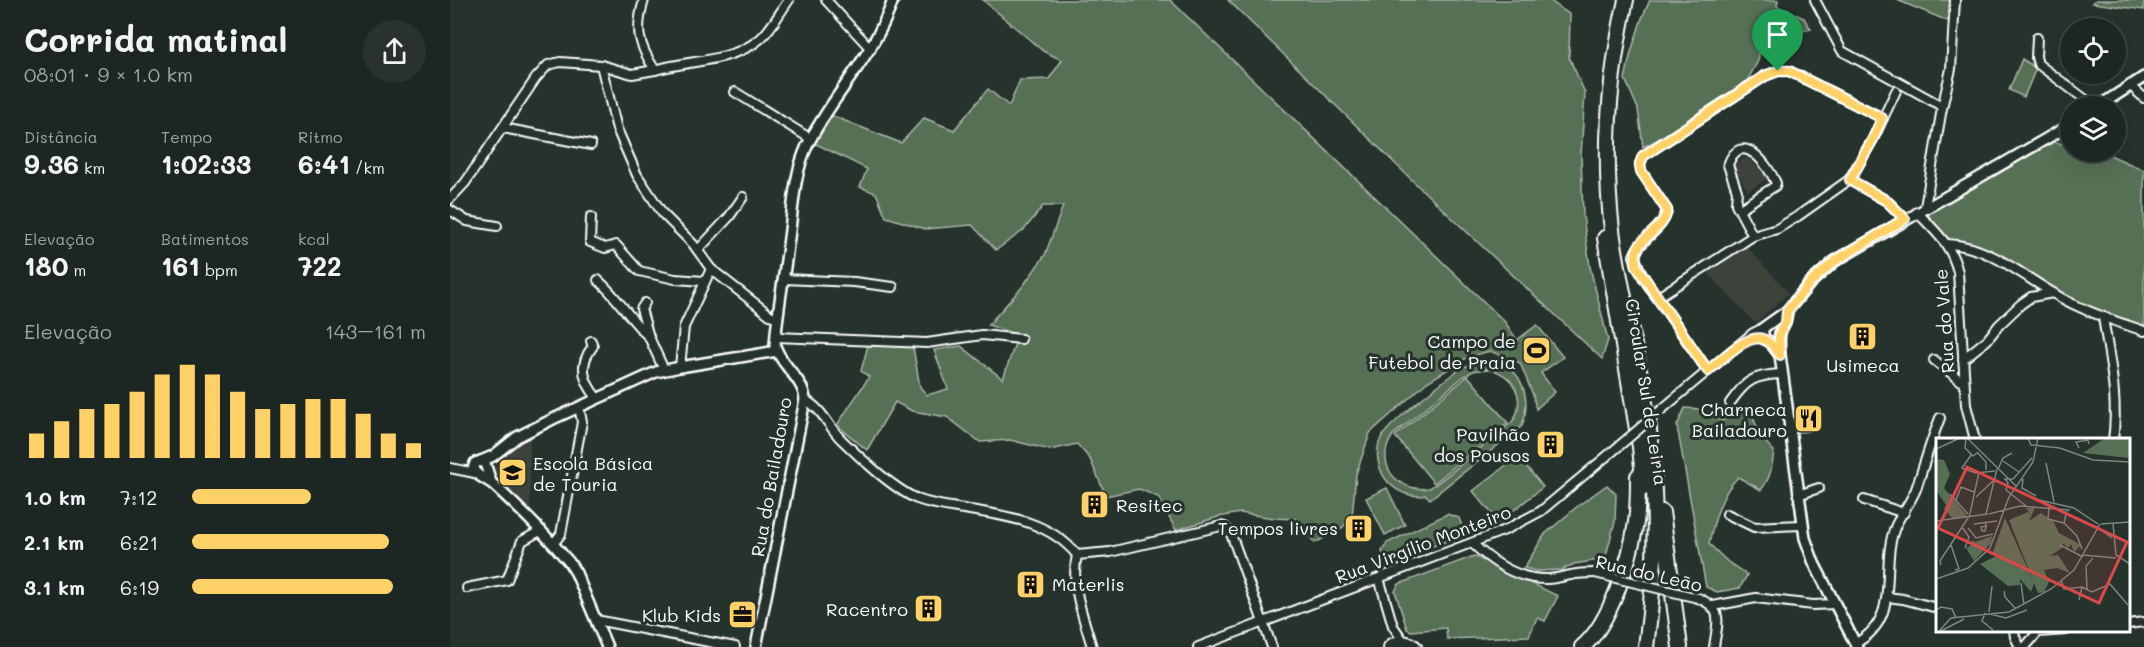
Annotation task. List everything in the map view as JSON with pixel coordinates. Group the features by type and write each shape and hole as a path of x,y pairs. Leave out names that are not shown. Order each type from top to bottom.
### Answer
{"highway":[{"name":"Circular Sul de Leiria","path":"1617,0 1607,50 1601,99 1600,191 1609,269 1645,447 1655,557 1646,647"},
{"name":"Circular Sul de Leiria","path":"1626,0 1617,39 1610,99 1608,181 1613,231 1646,406 1644,477 1646,532 1643,600 1637,647"},
{"path":"1582,647 1599,627 1617,590 1629,555 1645,447 1656,455 1680,647"}],"street":[{"path":"644,0 639,15 638,29 642,44 656,70"},
{"path":"450,199 465,183 536,78 548,65 564,62 601,65 632,74 726,55 749,47 762,37 789,0"},
{"path":"826,0 871,49"},
{"path":"450,468 481,469 493,456 518,437 597,398 664,370 777,351 778,318 795,189 803,156 831,104 871,49 893,0"},
{"path":"1815,0 1842,51 1942,108"},
{"path":"1921,209 1951,69 1955,0"},
{"path":"2037,38 2038,64 2081,96"},
{"path":"601,65 617,129 637,175 663,214 698,250 711,269 770,315 778,318"},
{"path":"1708,371 1644,279 1634,256 1638,246 1666,218 1667,210 1641,171 1640,164 1643,156 1765,76 1778,71 1789,71 1882,118"},
{"path":"2114,96 2144,77"},
{"path":"2130,86 2144,98"},
{"path":"1658,297 1753,236 1777,229 1850,180 1896,91"},
{"path":"735,92 811,139"},
{"path":"503,128 591,145"},
{"path":"1780,355 1762,335 1766,326 1787,311 1810,283 1835,261 1921,209 2060,131"},
{"path":"1740,209 1776,183 1758,155 1749,150 1740,150 1733,155 1728,165 1737,191 1736,204 1753,236"},
{"path":"1850,180 1887,201 1905,219"},
{"path":"698,250 729,217 742,197"},
{"name":"Rua do Vale","path":"1921,209 1948,244 1958,272 1966,405 1974,438"},
{"path":"450,210 467,221 497,226"},
{"path":"591,217 590,242 605,248 616,245 639,271 675,279 704,281"},
{"path":"1948,244 1972,248 1994,258 2067,302 2144,331"},
{"path":"680,367 684,327 711,269"},
{"path":"784,279 854,282 893,287"},
{"path":"598,280 619,300 628,316 649,337"},
{"path":"1963,359 1987,340 2021,304 2031,297 2053,293"},
{"path":"645,303 641,312 664,370"},
{"path":"1748,340 1758,338 1776,341 1786,322 1787,311"},
{"path":"2103,317 2114,389 2113,438"},
{"path":"1766,326 1775,324 1780,334 1782,374 1802,525 1814,563 1856,645 1872,631 1881,616 1887,597 1891,540 1896,524 1916,488 1940,418"},
{"name":"Rua Virgílio Monteiro","path":"1198,647 1473,544 1535,515 1748,340 1753,333 1766,326"},
{"path":"776,337 927,343 982,336 1021,339"},
{"path":"591,341 593,346 586,359 584,378 597,398"},
{"name":"Rua do Bailadouro","path":"756,647 805,400 801,387 777,351"},
{"path":"1934,360 1964,383"},
{"path":"1730,403 1737,393 1755,377 1782,374"},
{"path":"805,400 816,407 842,441 909,495 934,504 1008,516 1028,522 1068,545 1077,555"},
{"path":"553,544 561,534 582,422 579,407"},
{"path":"1789,427 1806,426"},
{"path":"481,469 553,544 576,573 607,647"},
{"path":"1798,495 1819,488"},
{"path":"1864,500 1904,513"},
{"path":"1727,514 1754,526 1802,525"},
{"path":"1077,555 1110,552 1216,526 1226,527 1231,534 1272,647"},
{"path":"467,588 507,580 522,541 540,531"},
{"name":"Rua do Leão","path":"1473,544 1501,566 1530,578 1549,579 1595,573 1698,598 1713,606 1717,616 1714,647"},
{"path":"1077,555 1075,582 1092,647"},
{"path":"1379,578 1400,645"},
{"path":"1887,597 1936,608"},
{"path":"1713,606 1756,598 1813,605 1835,604"},
{"path":"596,620 735,647"},
{"path":"2129,624 2144,622"},
{"path":"2014,632 2015,638 2026,646 2038,632"}],"shaded area":[{"path":"1748,156 1757,167 1761,166 1769,178 1748,191 1733,166"},
{"path":"1747,247 1789,293 1755,323 1706,271"},
{"name":"Escola Básica de Touria","path":"530,435 530,513 497,480 494,469 501,458 518,441"}],"green space":[{"path":"983,0 1170,0 1505,322 1517,340 1537,325 1563,357 1541,373 1555,392 1536,409 1520,363 1490,351 1468,357 1427,382 1370,433 1356,474 1352,517 1342,528 1315,543 1295,519 1240,513 1176,530 1158,497 1139,489 1106,496 1090,459 1077,444 1050,450 1010,440 980,442 947,417 912,411 895,402 867,450 837,425 869,377 861,371 868,345 913,347 920,387 927,395 948,389 934,350 961,346 1003,379 1018,335 988,325 1023,286 1045,255 1063,206 1043,206 1024,230 996,250 972,225 925,229 886,217 876,193 860,187 867,169 814,143 830,115 901,143 924,118 954,130 988,89 1009,106 1020,80 1049,79 1062,60 1043,51"},
{"path":"1228,0 1549,0 1570,15 1569,57 1585,93 1581,155 1583,216 1590,267 1608,340 1602,359 1417,185"},
{"path":"1650,0 1778,0 1777,6 1804,18 1811,29 1802,31 1770,20 1761,43 1758,61 1747,81 1643,147 1638,109 1625,79 1631,52"},
{"path":"1897,0 1952,0 1950,22"},
{"path":"2096,0 2144,0 2144,10 2093,3"},
{"path":"2022,59 2036,68 2024,97 2009,90"},
{"path":"2053,142 2060,143 2060,162 2126,162 2144,170 2144,326 2060,294 1971,244 1950,240 1927,214"},
{"path":"1487,361 1499,363 1516,375 1525,393 1525,415 1522,426 1430,499 1426,495 1416,496 1401,492 1388,482 1380,467 1378,449 1381,438 1394,422 1416,403 1458,370 1471,364","holes":["1487,369 1496,371 1511,381 1518,396 1517,414 1512,422 1429,488 1412,487 1396,479 1389,470 1386,456 1387,447 1393,435 1463,377 1473,371"]},
{"path":"1468,376 1508,423 1434,483 1395,436"},
{"path":"1750,405 1758,430 1774,451 1772,467 1761,490 1738,477 1723,499 1709,544 1728,562 1747,575 1740,588 1717,592 1706,587 1677,426 1685,408 1699,409 1722,421"},
{"path":"1518,456 1543,487 1499,522 1473,491"},
{"path":"1607,485 1616,494 1615,522 1605,559 1574,564 1562,570 1537,571 1524,568 1545,534"},
{"path":"1387,488 1405,525 1385,535 1366,498"},
{"path":"1447,514 1459,518 1462,526 1458,537 1386,563 1382,551 1387,543"},
{"path":"1474,556 1558,596 1545,621 1537,618 1529,636 1447,639 1446,628 1411,631 1407,629 1395,591 1399,584"}],"place":[{"name":"Usimeca","path":"1863,336"},
{"name":"Campo de Futebol de Praia","path":"1537,351"},
{"name":"Charneca Bailadouro","path":"1808,419"},
{"name":"Pavilhão dos Pousos","path":"1551,444"},
{"name":"Escola Básica de Touria","path":"512,473"},
{"name":"Resitec","path":"1095,505"},
{"name":"Tempos livres","path":"1359,528"},
{"name":"Materlis","path":"1031,584"},
{"name":"Racentro","path":"929,609"},
{"name":"Klub Kids","path":"742,615"}],"route":[{"path":"1778,71 1789,71 1882,118 1850,180 1887,201 1905,219 1846,253 1810,283 1787,311 1786,322 1779,338 1780,355 1770,342 1761,338 1752,339 1708,371 1637,267 1634,256 1638,246 1666,218 1667,210 1641,171 1640,164 1643,156 1661,143 1765,76 1778,71"}]}
